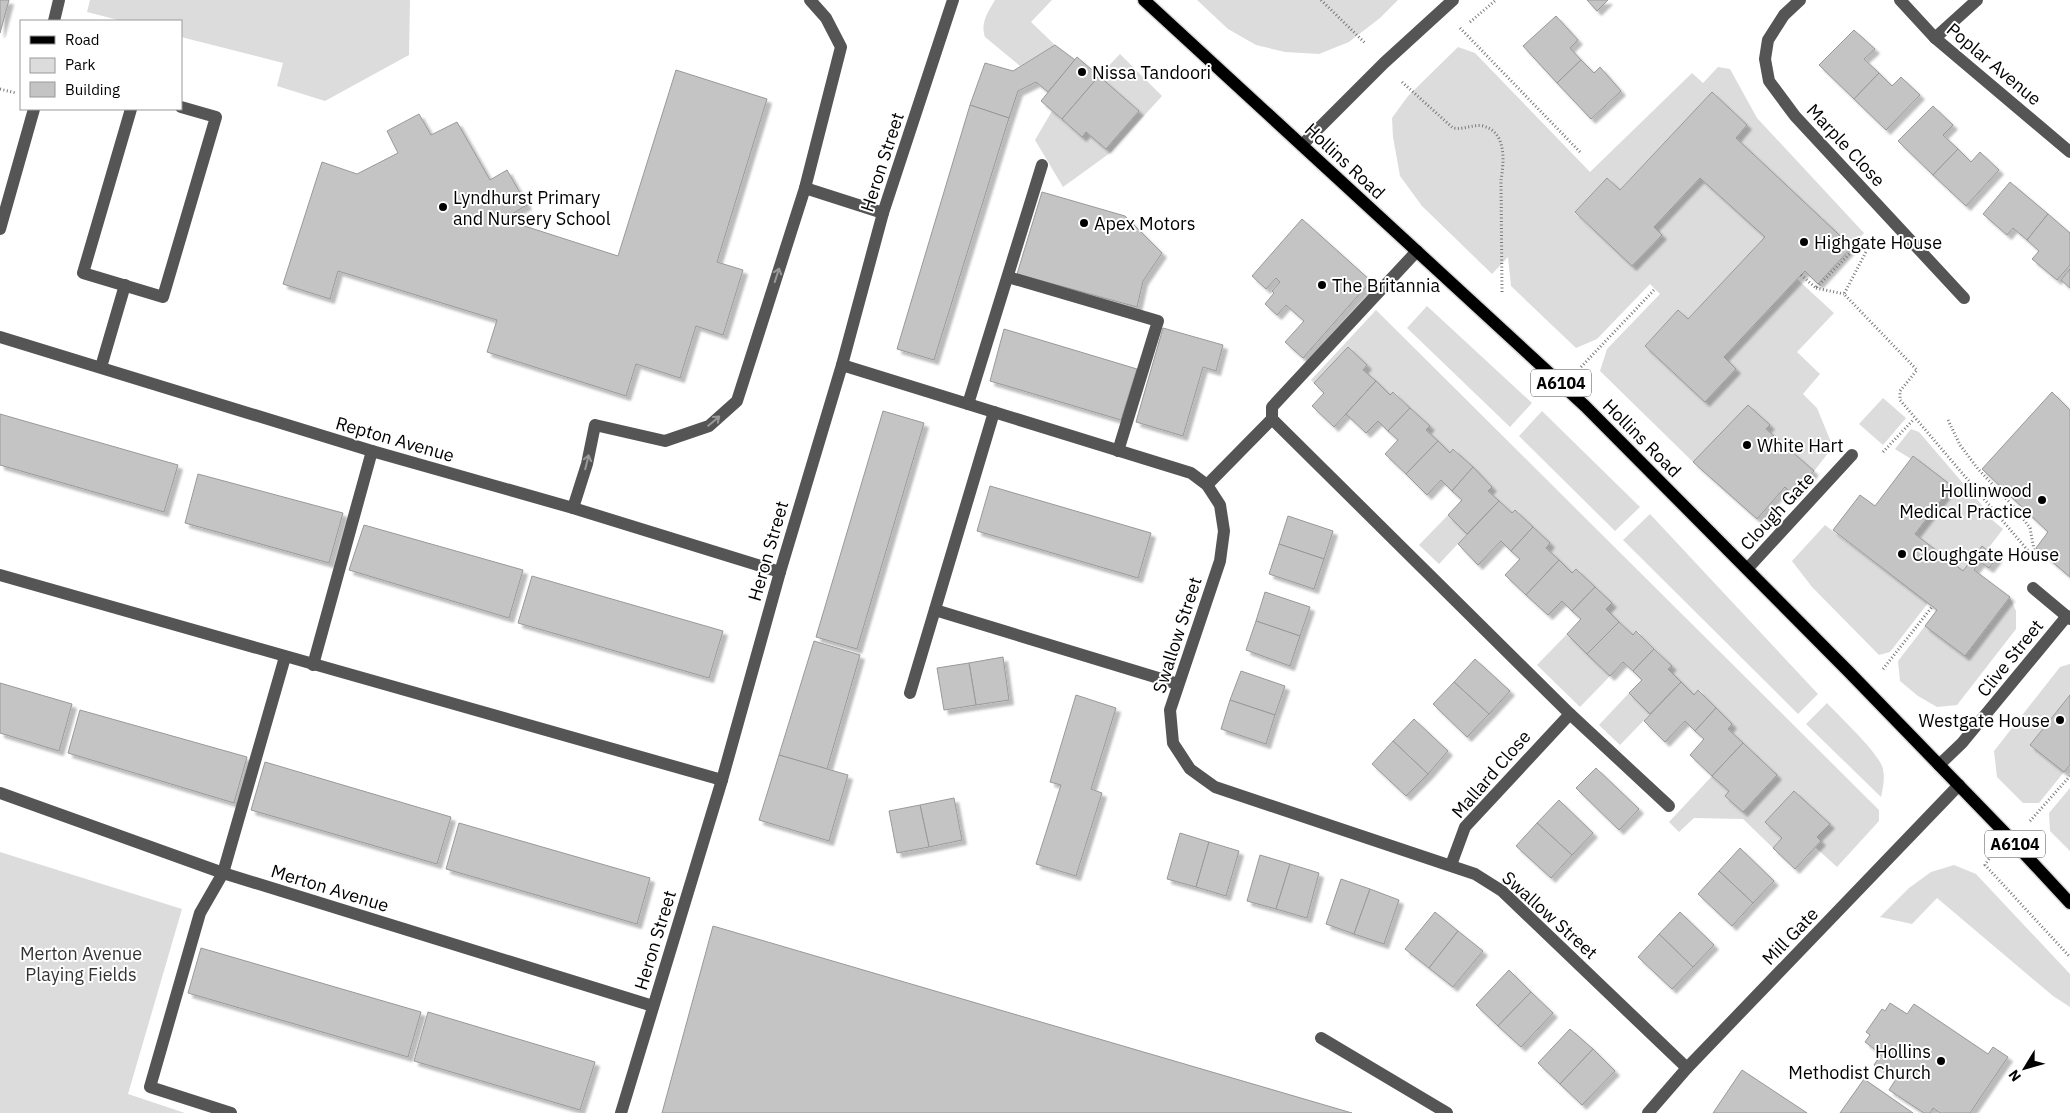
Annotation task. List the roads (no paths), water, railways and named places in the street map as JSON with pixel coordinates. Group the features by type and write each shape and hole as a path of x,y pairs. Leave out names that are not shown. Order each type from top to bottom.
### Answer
{"main road":[{"name":"Hollins Road","path":"1144,0 1585,406 1748,568 1959,785 2070,903"}],"street":[{"path":"54,20 58,0"},
{"path":"573,508 587,464 596,425 665,441 709,426 737,401 805,188 841,47 826,18 810,0"},
{"name":"Heron Street","path":"621,1113 722,780 884,213 953,0"},
{"path":"1302,145 1384,63 1453,0"},
{"name":"Marple Close","path":"1800,0 1784,15 1768,40 1765,59 1770,81 1795,116 1964,298"},
{"name":"Poplar Avenue","path":"1900,0 1935,38 2070,152"},
{"path":"1935,38 1977,0"},
{"path":"131,110 83,273 164,297 216,117 182,107"},
{"path":"0,229 34,110"},
{"path":"968,404 1042,165"},
{"path":"805,188 884,213"},
{"path":"1207,485 1272,419 1272,407 1417,251"},
{"path":"1008,277 1158,321 1118,451"},
{"path":"101,367 125,286"},
{"name":"Repton Avenue","path":"0,337 372,451 573,508 780,572"},
{"name":"Swallow Street","path":"842,365 1191,473 1207,485 1220,505 1224,531 1220,562 1170,710 1173,743 1190,769 1215,787 1475,874 1502,891 1687,1068"},
{"path":"910,693 994,412"},
{"path":"1272,419 1570,714 1669,806"},
{"path":"313,665 372,451"},
{"name":"Clough Gate","path":"1748,568 1852,455"},
{"path":"0,575 722,780"},
{"name":"Clive Street","path":"1939,765 1962,743 2068,617 2033,588"},
{"path":"935,610 1178,684"},
{"path":"231,1113 150,1087 200,913 223,873 285,657"},
{"name":"Mallard Close","path":"1451,865 1464,827 1570,714"},
{"name":"Mill Gate","path":"1648,1113 1687,1068 1959,785"},
{"name":"Merton Avenue","path":"0,793 223,873 653,1006"},
{"path":"1321,1038 1448,1113"}],"place":[{"name":"Nissa Tandoori","path":"1082,72"},
{"name":"Lyndhurst Primary and Nursery School","path":"443,207"},
{"name":"Apex Motors","path":"1084,223"},
{"name":"Highgate House","path":"1804,242"},
{"name":"The Britannia","path":"1322,285"},
{"name":"White Hart","path":"1747,445"},
{"name":"Hollinwood Medical Practice","path":"2042,500"},
{"name":"Cloughgate House","path":"1902,554"},
{"name":"Westgate House","path":"2060,720"},
{"name":"Hollins Methodist Church","path":"1941,1061"}],"park label":[{"name":"Merton Avenue Playing Fields","path":"81,963"}]}
